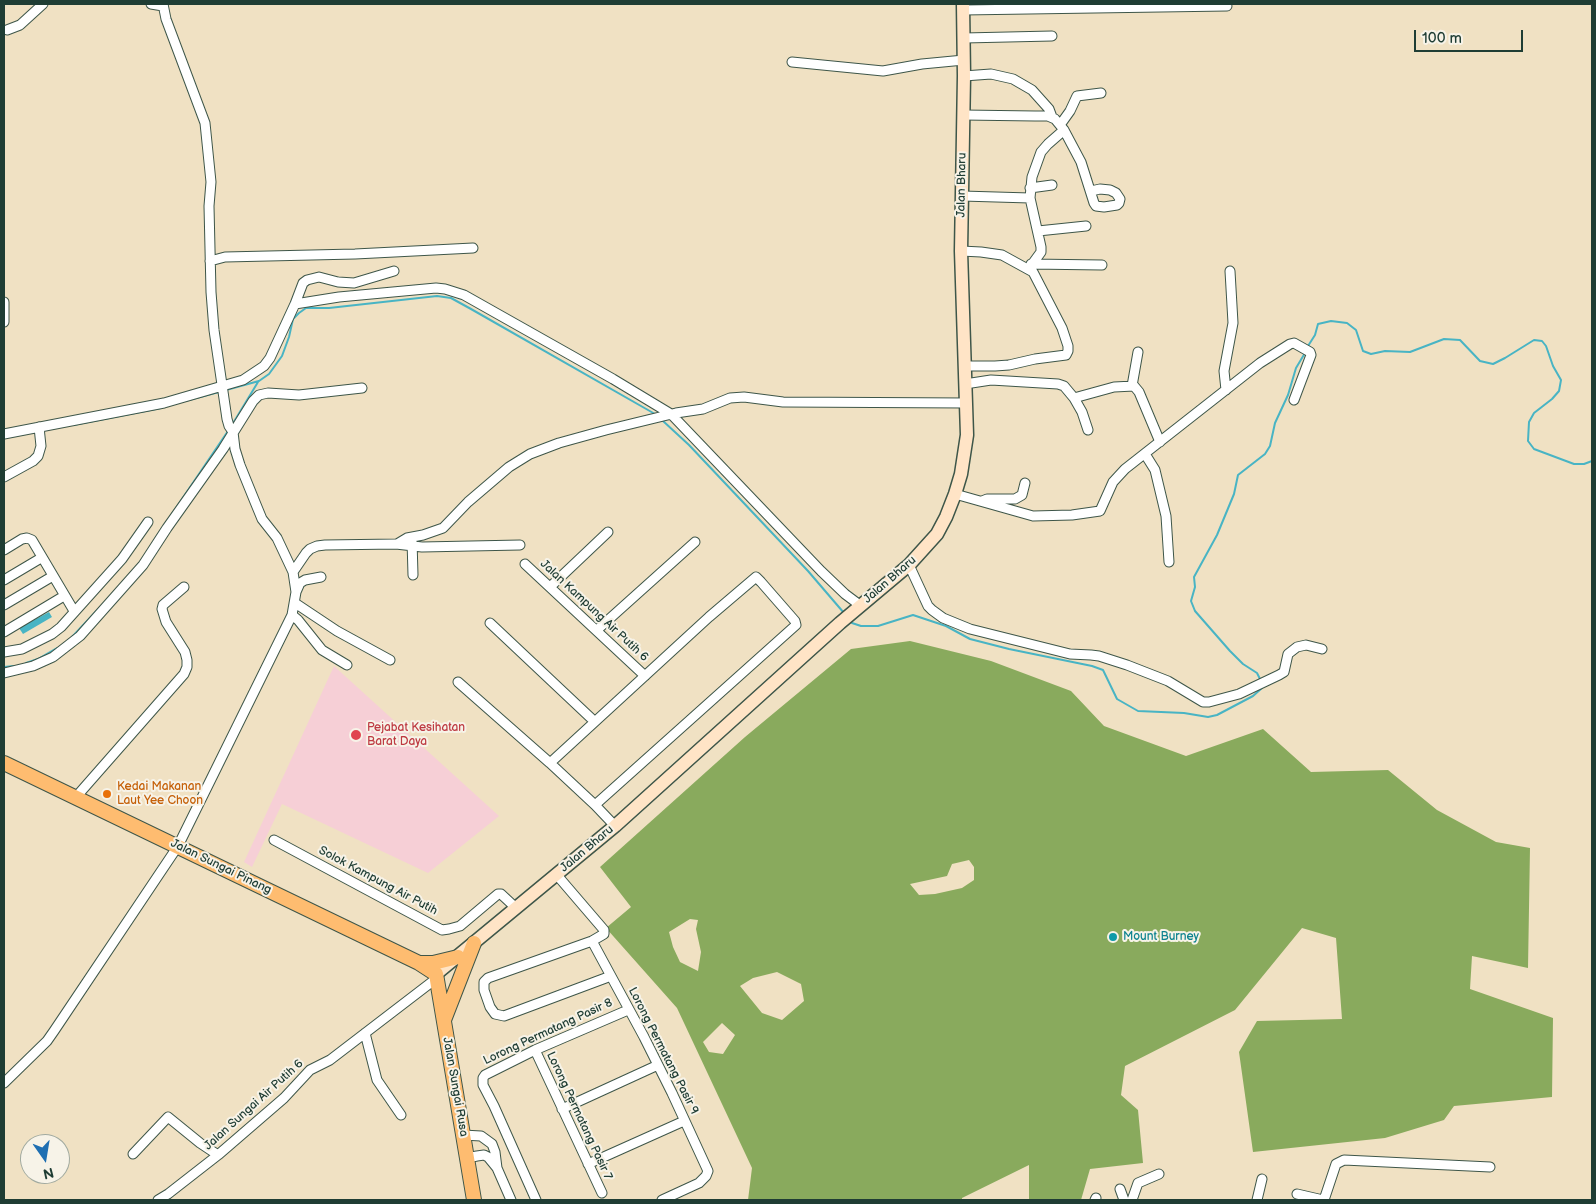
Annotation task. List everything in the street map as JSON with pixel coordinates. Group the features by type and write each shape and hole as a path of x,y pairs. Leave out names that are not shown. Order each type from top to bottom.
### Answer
{"main road":[{"name":"Jalan Bharu","path":"436,976 615,826 840,623 909,565 937,534 955,494 961,474 967,435 961,251 964,115 963,7"},
{"name":"Jalan Sungai Pinang","path":"4,763 419,963 436,976"},
{"path":"443,1021 474,943"},
{"path":"419,963 433,963 458,956"},
{"name":"Jalan Sungai Rusa","path":"436,976 474,1200"}],"street":[{"path":"7,30 20,25 43,4"},
{"path":"4,1083 54,1032 178,846 292,615 295,603 296,592 293,572 277,538 262,519 240,465 235,450 223,390 214,330 210,261 209,206 211,182 205,123 166,19 163,5 151,4"},
{"path":"963,7 1227,6"},
{"path":"964,38 1052,36"},
{"path":"792,62 883,71 922,64 964,60"},
{"path":"964,76 991,74 1013,79 1032,90 1049,110 1052,118"},
{"path":"1033,263 1041,252 1030,198 1030,188 1037,160 1041,152 1062,128 1077,96 1101,93"},
{"path":"964,115 1035,116 1055,119 1062,128 1080,162 1091,191"},
{"path":"1030,188 1052,185"},
{"path":"962,196 1030,198"},
{"path":"1038,231 1086,226"},
{"path":"210,261 226,257 355,254 473,248"},
{"path":"961,251 995,254 1023,266 1036,275 1066,337 1068,346 1067,354 1009,365 964,366"},
{"path":"1023,266 1033,263 1102,265"},
{"path":"4,434 40,429 223,390 264,366 276,346 284,324 306,280 319,277 338,282 354,283 394,271"},
{"path":"1226,390 1224,371 1233,322 1230,272"},
{"path":"295,304 436,288 464,295 591,367 663,416 845,594 857,609"},
{"path":"4,302 4,322"},
{"path":"955,494 1018,513 1041,517 1096,512 1101,509 1116,478 1260,362 1294,343 1306,350 1311,357 1294,400"},
{"path":"1132,386 1138,352"},
{"path":"965,384 991,380 1058,384 1064,386 1074,398 1085,417 1088,430"},
{"path":"1074,398 1114,387 1134,386 1139,392 1160,442"},
{"path":"4,673 33,666 53,657 80,636 143,565 167,528 224,449 231,429 253,401 262,394 299,395 362,388"},
{"path":"412,542 423,535 443,528 475,496 509,467 530,454 559,443 663,416 703,409 722,400 736,397 783,402 905,404 966,402"},
{"path":"4,477 33,461 38,456 41,446 40,429"},
{"path":"1145,454 1155,470 1166,516 1169,562"},
{"path":"980,502 988,499 1015,499 1022,495 1024,483"},
{"path":"4,652 22,649 52,634 61,627 122,559 148,522"},
{"path":"550,587 608,532"},
{"path":"4,550 22,539 29,538 32,540 74,611"},
{"path":"412,542 413,575"},
{"path":"293,572 306,553 316,546 412,542 520,545"},
{"path":"596,630 648,586 695,542"},
{"path":"4,580 41,558"},
{"name":"Jalan Kampung Air Putih 6","path":"525,564 645,676"},
{"path":"909,565 932,610 944,618 970,629 1070,654 1099,656 1162,679 1183,689 1203,702 1232,696 1284,672 1288,654 1297,647 1306,645 1322,649"},
{"path":"4,605 52,576"},
{"path":"296,592 300,582 321,577"},
{"path":"550,763 709,617 756,578 796,621 796,625 595,805"},
{"path":"76,797 184,674 187,667 185,652 166,622 162,609 166,601 184,587"},
{"path":"4,632 64,596"},
{"path":"295,603 336,631 390,660"},
{"path":"292,615 322,650 347,665"},
{"path":"490,623 594,721"},
{"path":"458,682 550,763 615,826"},
{"name":"Solok Kampung Air Putih","path":"274,840 442,930 460,926 498,894 516,908"},
{"path":"556,874 604,930 603,936 488,978 484,982 484,990 490,1007 495,1014 504,1016 611,976"},
{"name":"Lorong Permatang Pasir 9","path":"592,941 658,1065 708,1171 699,1183 668,1199"},
{"name":"Jalan Sungai Air Putih 6","path":"158,1200 172,1197 284,1098 310,1070 330,1060 436,976"},
{"name":"Lorong Permatang Pasir 8","path":"536,1200 482,1081 485,1075 535,1050 628,1010"},
{"path":"365,1033 376,1080 401,1115"},
{"name":"Lorong Permatang Pasir 7","path":"535,1050 602,1193"},
{"path":"562,1109 658,1065"},
{"path":"133,1154 168,1117 193,1138 218,1155"},
{"path":"588,1164 684,1121"},
{"path":"463,1135 481,1136 492,1144 497,1168"},
{"path":"467,1158 484,1155 488,1157 497,1168 511,1200"},
{"path":"1297,1194 1323,1200 1336,1164 1344,1160 1490,1166"},
{"path":"1132,1200 1138,1183 1159,1174"},
{"path":"1258,1200 1262,1179"},
{"path":"1120,1189 1124,1200"}],"shaded area":[{"name":"Pejabat Kesihatan Barat Daya","path":"334,666 499,816 428,873 282,804 252,867 244,862"}],"green space":[{"path":"910,641 991,661 1071,691 1104,726 1186,756 1263,729 1311,772 1388,770 1437,810 1496,842 1530,848 1528,968 1472,956 1470,989 1553,1018 1552,1097 1454,1106 1444,1120 1385,1138 1253,1152 1239,1052 1257,1021 1342,1019 1336,938 1302,928 1235,1010 1125,1066 1121,1095 1138,1110 1143,1163 1090,1169 1081,1200 1029,1200 1029,1165 962,1198 962,1200 748,1200 752,1168 677,1008 606,928 631,907 600,867 745,737 851,649","holes":["969,860 974,867 974,880 962,888 935,894 919,895 910,884 947,876 952,864","690,919 698,920 696,929 701,952 698,971 680,962 669,932","777,972 801,984 804,1001 782,1020 762,1013 740,986 753,978","722,1023 735,1035 723,1054 709,1052 703,1042"]}],"water":[{"path":"49,612 52,617 23,634 19,628"}],"waterway":[{"path":"226,390 259,381 269,374 282,356 293,319 306,308 329,308 437,296 451,298 655,414"},
{"path":"1308,346 1315,335 1318,324 1331,321 1347,323 1356,330 1363,351 1371,354 1385,351 1410,352 1444,339 1460,340 1480,361 1493,364 1534,340 1542,341 1561,380 1559,391 1534,413 1529,422 1528,441 1534,449 1574,464 1584,464 1592,461"},
{"path":"1261,681 1257,673 1243,664 1195,611 1191,601 1195,587 1194,577 1217,535 1234,494 1238,475 1265,454 1270,446 1275,423 1288,395 1296,368 1305,353"},
{"path":"232,425 258,382"},
{"path":"185,401 219,392"},
{"path":"73,425 161,408"},
{"path":"663,421 689,445 808,571 844,613"},
{"path":"155,539 228,431"},
{"path":"71,638 104,603"},
{"path":"851,621 861,626 878,626 913,615 946,626 970,639 1092,666 1103,670 1117,699 1138,711 1184,713 1208,717 1217,715 1253,696 1262,688"},
{"path":"26,663 38,659 57,648"},
{"path":"4,667 14,666"}],"place":[{"name":"Pejabat Kesihatan Barat Daya","path":"356,735"},
{"name":"Kedai Makanan Laut Yee Choon","path":"107,794"},
{"name":"Mount Burney","path":"1113,937"}]}
